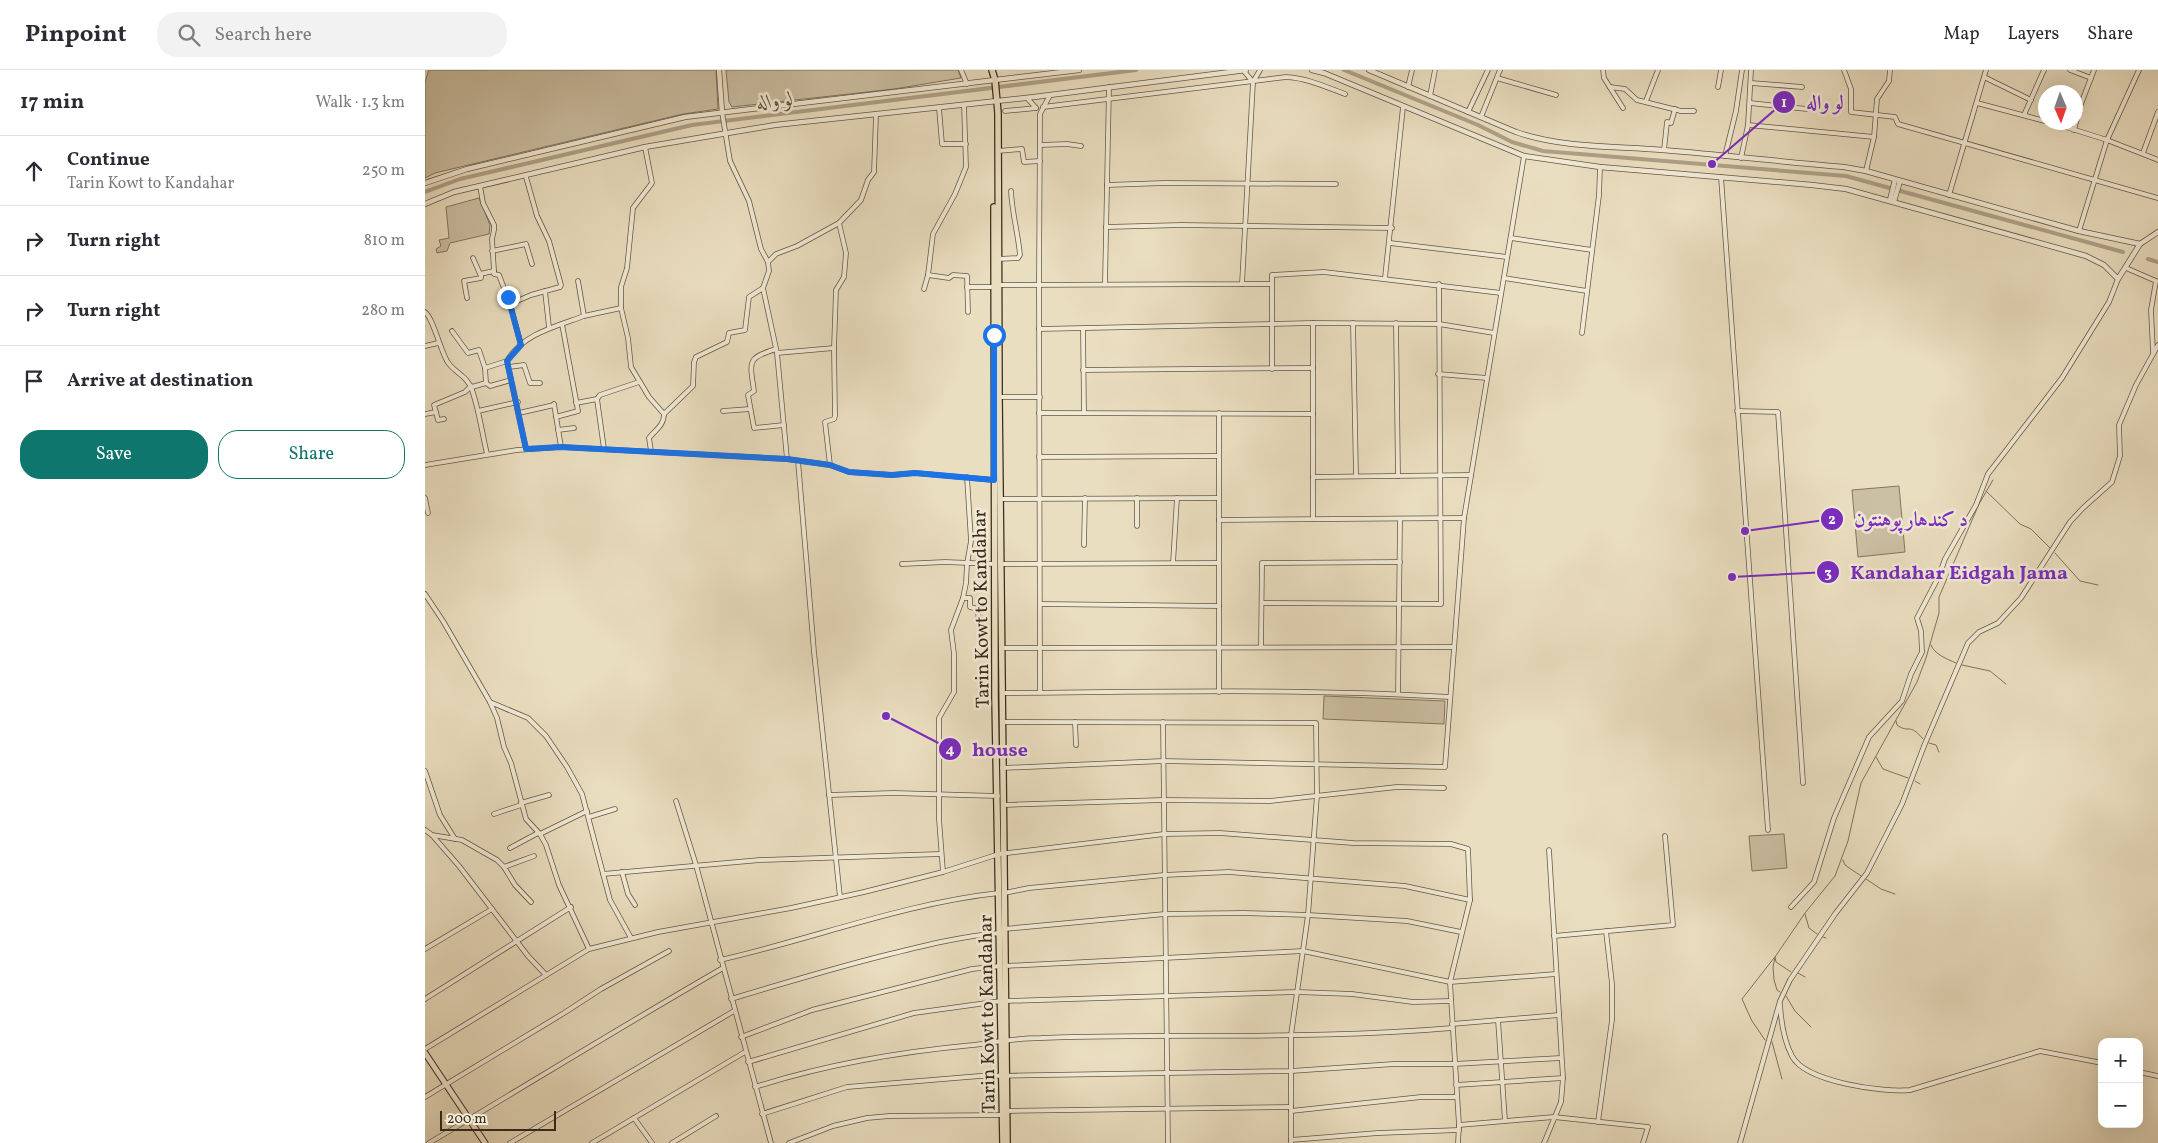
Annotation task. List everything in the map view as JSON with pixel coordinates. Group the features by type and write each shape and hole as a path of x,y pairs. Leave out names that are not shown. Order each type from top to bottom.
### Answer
{"main road":[{"path":"992,70 997,101"},
{"path":"995,82 996,70"},
{"name":"Tarin Kowt to Kandahar","path":"996,286 998,259 997,101"},
{"name":"Tarin Kowt to Kandahar","path":"997,101 994,112 1000,499 998,564 998,796 1001,853 1004,1075 1007,1143"},
{"name":"Tarin Kowt to Kandahar","path":"997,397 994,480 1002,692 999,702 1002,722 1003,805 1001,853"},
{"path":"425,1053 485,1143"},
{"name":"Tarin Kowt to Kandahar","path":"1003,1143 1005,1113"}],"street":[{"path":"719,70 725,133 731,161 749,201 761,249 768,262 769,271 763,288 777,351 787,459"},
{"path":"961,70 967,84"},
{"path":"425,183 467,168 685,117 995,82 1079,70"},
{"path":"425,204 454,192 525,177 645,147 775,125 1027,98 1244,70 1253,82"},
{"path":"1242,284 1253,82 1260,70"},
{"path":"1312,70 1324,71 1403,107 1524,156 1600,167 1846,189 2085,256 2104,265 2118,279"},
{"path":"1369,70 1537,139 1557,143 1664,150 1866,171 2079,231 2140,244"},
{"path":"1408,86 1412,70"},
{"path":"1430,96 1435,70"},
{"path":"1468,112 1488,70"},
{"path":"1481,117 1500,70"},
{"path":"1603,70 1604,78 1623,108"},
{"path":"1646,101 1658,70"},
{"path":"1718,87 1721,70"},
{"path":"1725,156 1736,111 1742,70"},
{"path":"1741,158 1748,125 1751,70"},
{"path":"1844,70 1851,89 1851,112 1895,117 1898,124 2158,198"},
{"path":"1866,171 1874,137 1877,99 1889,82 1890,70"},
{"path":"1949,195 1985,70"},
{"path":"2024,115 2044,70"},
{"path":"2070,70 2091,78"},
{"path":"2083,99 2094,70"},
{"path":"2079,231 2107,140 2139,70"},
{"path":"1043,107 1296,77 1345,94"},
{"path":"1983,77 2031,100"},
{"path":"1497,78 1556,95"},
{"path":"1751,83 1802,87"},
{"path":"1105,283 1109,87"},
{"path":"1610,87 1625,89 1633,98 1655,105 1694,111"},
{"path":"1040,692 1040,114 1051,95"},
{"path":"1027,98 1040,114"},
{"path":"1750,103 1807,109"},
{"path":"1977,103 2038,119"},
{"path":"924,289 928,275 933,234 955,194 966,167 964,105"},
{"path":"1385,278 1392,228 1403,107"},
{"path":"939,108 942,144 966,144"},
{"path":"1005,111 1036,108"},
{"path":"1664,150 1667,122 1671,123 1675,109"},
{"path":"2143,153 2158,112"},
{"path":"768,262 776,254 797,246 839,224 861,200 868,180 874,172 876,115"},
{"path":"1748,125 1874,137"},
{"path":"2074,130 2107,140 2158,160"},
{"path":"1040,145 1067,144 1081,146"},
{"path":"645,147 652,183 633,208 627,268 621,286 621,308 628,338 631,367 649,397 664,414"},
{"path":"998,151 1022,149 1024,162 1040,161"},
{"path":"1002,768 1163,761 1317,766 1445,767 1464,518 1524,156"},
{"path":"1582,333 1600,167"},
{"path":"511,304 561,287 549,241 537,216 525,177"},
{"path":"1721,177 1768,830"},
{"path":"1892,201 1898,180"},
{"path":"1107,185 1164,183 1336,184"},
{"path":"479,186 483,203 493,225 492,251 494,271 499,276 511,304 521,345"},
{"path":"998,259 1018,258 1020,256 1017,228 1011,206 1011,191"},
{"path":"830,465 825,422 834,419 835,416 833,348 836,290 844,277 846,253 839,224"},
{"path":"1106,227 1181,225 1392,228"},
{"path":"1791,907 1814,882 1834,818 1869,737 1902,701 1911,674 1922,652 1921,631 1917,618 1939,576 1945,559 1975,505 1988,474 2062,378 2109,302 2118,279 2140,244 2158,232"},
{"path":"1511,238 1592,250"},
{"path":"1390,243 1507,258"},
{"path":"492,251 526,244 532,264"},
{"path":"473,258 481,274"},
{"path":"2126,268 2157,281 2151,310 2153,352"},
{"path":"481,274 494,271"},
{"path":"1272,369 1272,275 1315,272 1439,284 1501,293"},
{"path":"467,298 464,281 481,278 481,274"},
{"path":"928,275 949,278 953,275 966,276 968,312"},
{"path":"1504,278 1587,291"},
{"path":"578,281 584,316"},
{"path":"967,287 1105,283 1271,284"},
{"path":"1262,603 1441,604 1438,374 1439,284"},
{"path":"651,451 649,438 660,428 664,414 693,386 694,362 697,357 727,342 729,333 745,330 749,297 763,288"},
{"path":"545,291 549,328"},
{"path":"485,368 507,361 521,345 549,328 584,316 621,308"},
{"path":"425,312 431,318 438,343 448,362 471,387 487,454"},
{"path":"1313,323 1313,519"},
{"path":"1039,329 1353,323 1439,324 1494,333"},
{"path":"1353,323 1356,476"},
{"path":"556,417 576,413 576,403 562,324"},
{"path":"1396,324 1398,476"},
{"path":"1083,329 1084,413"},
{"path":"452,331 468,353 479,350 485,368 486,383"},
{"path":"425,346 438,343"},
{"path":"1741,1143 1780,1001 1789,980 1867,873 1902,804 1924,746 1968,643 1979,632 1998,622 2015,604 2070,522 2112,482 2120,456 2119,425 2136,385 2158,345"},
{"path":"784,425 755,429 748,395 754,391 751,368 753,359 758,354 777,351 833,348"},
{"path":"507,361 518,402 526,449"},
{"path":"509,367 524,365 530,382 540,383"},
{"path":"1083,370 1313,368"},
{"path":"1438,374 1487,378"},
{"path":"444,419 438,420 435,406 465,392 471,387 486,383 490,386 511,380"},
{"path":"576,403 597,399 600,395 639,382"},
{"path":"997,397 1039,397"},
{"path":"597,399 604,449"},
{"path":"478,412 518,402"},
{"path":"519,413 554,404 561,447"},
{"path":"723,411 750,409"},
{"path":"1737,411 1778,412 1803,783"},
{"path":"425,414 436,412"},
{"path":"1039,412 1313,414"},
{"path":"1219,413 1219,692"},
{"path":"558,430 574,428"},
{"path":"425,465 487,454 561,447 787,459 830,465 849,472 892,475 915,473 994,480"},
{"path":"1039,457 1218,456"},
{"path":"798,461 808,594 840,897"},
{"path":"1313,477 1471,475"},
{"path":"943,872 940,854 939,718 953,692 954,654 951,630 963,598 971,541 967,477"},
{"path":"425,498 428,514"},
{"path":"1084,545 1085,498"},
{"path":"1137,498 1137,526"},
{"path":"1173,563 1177,498"},
{"path":"1000,499 1218,498"},
{"path":"1219,520 1464,518"},
{"path":"1398,694 1400,519"},
{"path":"902,564 945,562 967,564 1219,563"},
{"path":"1261,646 1262,563 1400,562"},
{"path":"425,594 490,702 511,763 526,819 539,833 546,845 559,884 589,949"},
{"path":"963,598 969,598 970,607 978,609 979,626"},
{"path":"1040,604 1219,606"},
{"path":"1001,648 1220,646 1453,647"},
{"path":"1002,692 1219,692 1398,694 1450,697"},
{"path":"490,702 528,718 546,736 567,767 582,794 610,900 631,938"},
{"path":"1002,722 1316,723 1317,795 1308,914 1291,1035 1291,1142 1554,1118 1647,1127 1643,1143"},
{"path":"1075,722 1076,745"},
{"path":"1163,722 1168,1143"},
{"path":"425,771 440,815 455,839"},
{"path":"1003,805 1163,800 1270,801 1397,787 1444,788"},
{"path":"829,795 894,793 998,796"},
{"path":"494,814 549,794"},
{"path":"676,801 696,865 771,1143"},
{"path":"589,816 615,809"},
{"path":"509,848 587,811"},
{"path":"425,830 438,839 516,941 546,974"},
{"path":"425,1049 589,949 631,938 840,897 943,872 1001,853 1164,834 1220,833 1313,840 1451,844 1468,849 1470,900 1461,932 1451,982 1454,1064 1459,1127 1458,1143"},
{"path":"432,835 462,840 497,860 504,867 515,885 531,902"},
{"path":"1554,936 1673,925 1665,836"},
{"path":"1544,1143 1561,1102 1563,1078 1549,850"},
{"path":"603,874 760,860 940,854"},
{"path":"504,867 534,856"},
{"path":"622,872 628,894 635,905"},
{"path":"721,960 775,948 866,920 960,897 1029,888 1164,875 1229,872 1405,886 1470,900"},
{"path":"425,999 571,907"},
{"path":"425,950 492,908"},
{"path":"731,999 911,949 979,935 1165,914 1308,914 1407,922 1461,932"},
{"path":"1598,1122 1613,1020 1612,984 1606,931"},
{"path":"425,1097 669,951"},
{"path":"741,1037 811,1010 972,969 1003,966 1303,951 1451,982 1556,974"},
{"path":"429,1143 723,968"},
{"path":"748,1062 914,1013 1003,1001 1297,992 1352,994 1413,1002 1451,1001"},
{"path":"1780,1001 1781,1020 1792,1058 1809,1071 1825,1079 1868,1088 1892,1092 1910,1090 2039,1051 2098,1062"},
{"path":"510,1143 734,1011"},
{"path":"755,1087 797,1073 874,1056 1038,1038 1167,1034 1291,1035 1402,1032 1498,1020 1559,1016"},
{"path":"1498,1020 1505,1121"},
{"path":"592,1143 745,1052"},
{"path":"762,1114 847,1087 1004,1075 1291,1071 1394,1064 1454,1064 1561,1058"},
{"path":"2143,1073 2158,1076"},
{"path":"1456,1085 1563,1078"},
{"path":"789,1143 833,1126 867,1118 889,1116 1167,1109 1291,1109 1421,1097 1457,1097"},
{"path":"672,1143 716,1116"},
{"path":"634,1118 651,1143"}],"shaded area":[{"path":"429,70 716,70 718,109 683,114 435,173 425,178 425,82"},
{"path":"726,70 958,70 961,78 894,89 732,107 729,102"},
{"path":"479,198 490,225 489,234 450,243 447,251 437,253 436,249 441,246 439,240 449,238 446,207"},
{"path":"1899,486 1905,552 1858,557 1852,490"},
{"path":"1324,696 1445,701 1444,724 1323,719"},
{"path":"1784,834 1787,868 1752,871 1749,836"}],"waterway":[{"name":"لو واله","path":"425,192 460,179 692,125 1136,70"},
{"name":"لو واله","path":"1344,70 1478,125 1512,142 1543,151 1846,176 2123,252"},
{"path":"2148,259 2158,262"},
{"path":"1780,992 1777,990 1774,980 1773,967 1775,957 1805,913 1835,876 1848,841 1861,783 1917,682 1939,613 1939,597 1979,504 1993,480"},
{"path":"1986,491 2020,524 2031,529 2050,548"},
{"path":"2055,553 2080,581 2098,585"},
{"path":"1931,645 1938,654 1956,663"},
{"path":"1962,665 1990,671 2006,684"},
{"path":"1896,721 1897,725 1904,729 1912,729 1923,739"},
{"path":"1929,743 1936,745 1939,752"},
{"path":"1876,757 1883,769 1908,778"},
{"path":"1915,781 1920,784"},
{"path":"1843,860 1845,865 1861,876"},
{"path":"1866,879 1881,889 1895,894"},
{"path":"1805,914 1809,928 1817,934"},
{"path":"1775,957 1776,962 1791,972"},
{"path":"1765,1040 1752,1021 1742,999 1774,958"},
{"path":"1798,973 1805,977"},
{"path":"1786,996 1795,1011 1811,1027"},
{"path":"1772,1042 1782,1079"}],"place":[{"name":"لو واله","path":"1712,164"},
{"name":"د کندهار پوهنتون","path":"1745,531"},
{"name":"Kandahar Eidgah Jama","path":"1732,577"},
{"name":"house","path":"886,716"}],"route":[{"path":"508,297 521,345 507,361 518,402 526,449 561,447 787,459 830,465 849,472 892,475 915,473 994,480 994,335"}]}
